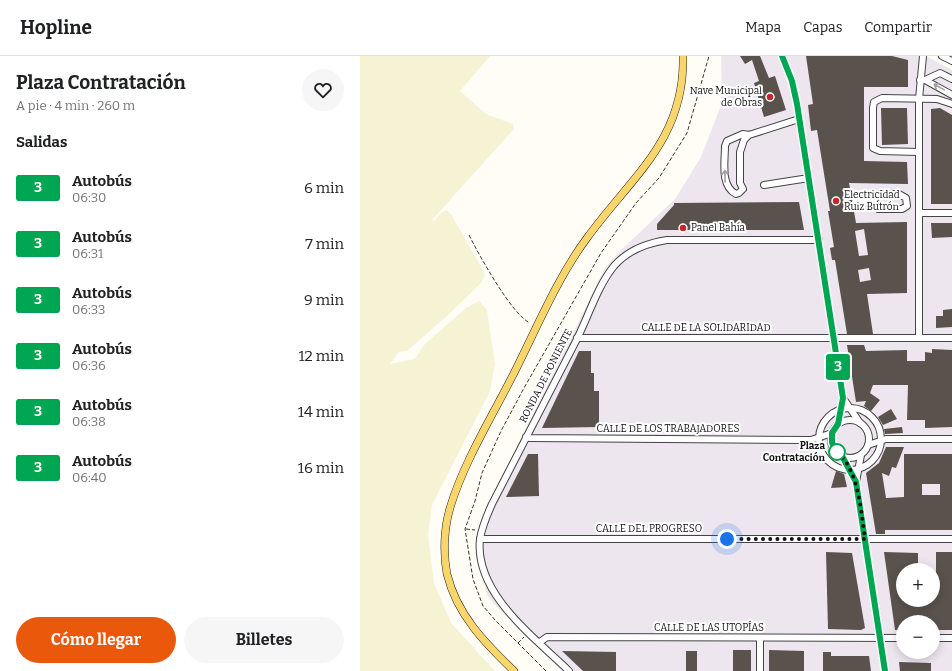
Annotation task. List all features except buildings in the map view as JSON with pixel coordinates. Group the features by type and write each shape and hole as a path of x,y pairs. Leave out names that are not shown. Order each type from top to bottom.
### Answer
{"main road":[{"path":"514,671 482,640 464,616 451,587 447,573 444,547 450,509 459,484 563,277 587,238 640,174 660,146 672,120 680,94 683,56"}],"street":[{"path":"782,56 792,81 800,119 843,398 838,424 832,433 819,440"},
{"path":"919,338 919,99 922,80 923,56"},
{"path":"942,56 952,61"},
{"path":"922,80 940,73 952,79"},
{"path":"922,80 952,95"},
{"path":"919,152 880,151 873,148 874,102 879,99 942,99 952,104"},
{"path":"749,135 744,140 740,152 740,183 743,189 739,194 736,194 731,192 725,182 725,146 729,139 744,134 749,135 800,119"},
{"path":"764,185 809,178"},
{"path":"879,194 900,194 905,196 907,206 902,210 880,210 876,207 874,201 875,197 879,194"},
{"path":"855,202 874,201"},
{"path":"907,202 919,202"},
{"path":"919,213 952,213"},
{"name":"RONDA DE PONIENTE","path":"569,671 501,604 491,589 482,563 480,539 492,504 577,338 605,278 627,254 641,246 667,240 818,240"},
{"name":"CALLE DE LA SOLIDARIDAD","path":"577,338 952,338"},
{"path":"843,398 860,423 867,430 882,438 952,439"},
{"path":"850,408 862,410 870,415 878,426 882,438 874,458 860,468 849,469 839,467 831,463 822,452 819,440 825,421 831,414 840,409 850,408"},
{"path":"838,424 849,420 860,423"},
{"path":"867,430 868,445"},
{"path":"832,433 834,448 842,456 856,482 885,671"},
{"name":"CALLE DE LOS TRABAJADORES","path":"526,437 819,440 834,448"},
{"path":"842,456 855,457 861,454 868,445 882,438"},
{"path":"856,482 860,468 861,454"},
{"name":"CALLE DEL PROGRESO","path":"480,539 952,539"},
{"name":"CALLE DE LAS UTOPÍAS","path":"540,642 547,637 896,638"},
{"path":"760,638 760,671"},
{"path":"940,638 952,638"}],"path":[{"path":"469,236 500,289 523,319 538,326"},
{"path":"466,528 482,531"},
{"path":"517,643 529,632"}],"shaded area":[{"path":"360,56 490,56 460,91 486,114 513,124 514,129 431,221 435,220 442,212 447,210 482,268 485,276 480,284 448,315 407,351 399,352 390,364 415,359 425,344 466,308 479,301 487,310 495,364 490,391 432,505 428,535 434,583 451,623 495,671 360,671"},
{"path":"721,56 926,56 952,70 952,671 562,671 496,606 487,595 478,560 477,544 480,527 487,508 605,268 618,253 675,199 701,157 720,108 722,90"}],"bus line":[{"name":"3","path":"782,56 792,81 797,104 843,398 838,424 832,433 832,442 834,448 842,456 856,482 885,671"}],"place":[{"name":"Nave Municipal de Obras","path":"770,97"},
{"name":"Electricidad Ruiz Butrón","path":"836,201"},
{"name":"Panel Bahía","path":"683,228"},
{"name":"Plaza Contratación","path":"837,452"}],"route":[{"path":"727,539 865,539 856,482 842,456 837,452"}]}
